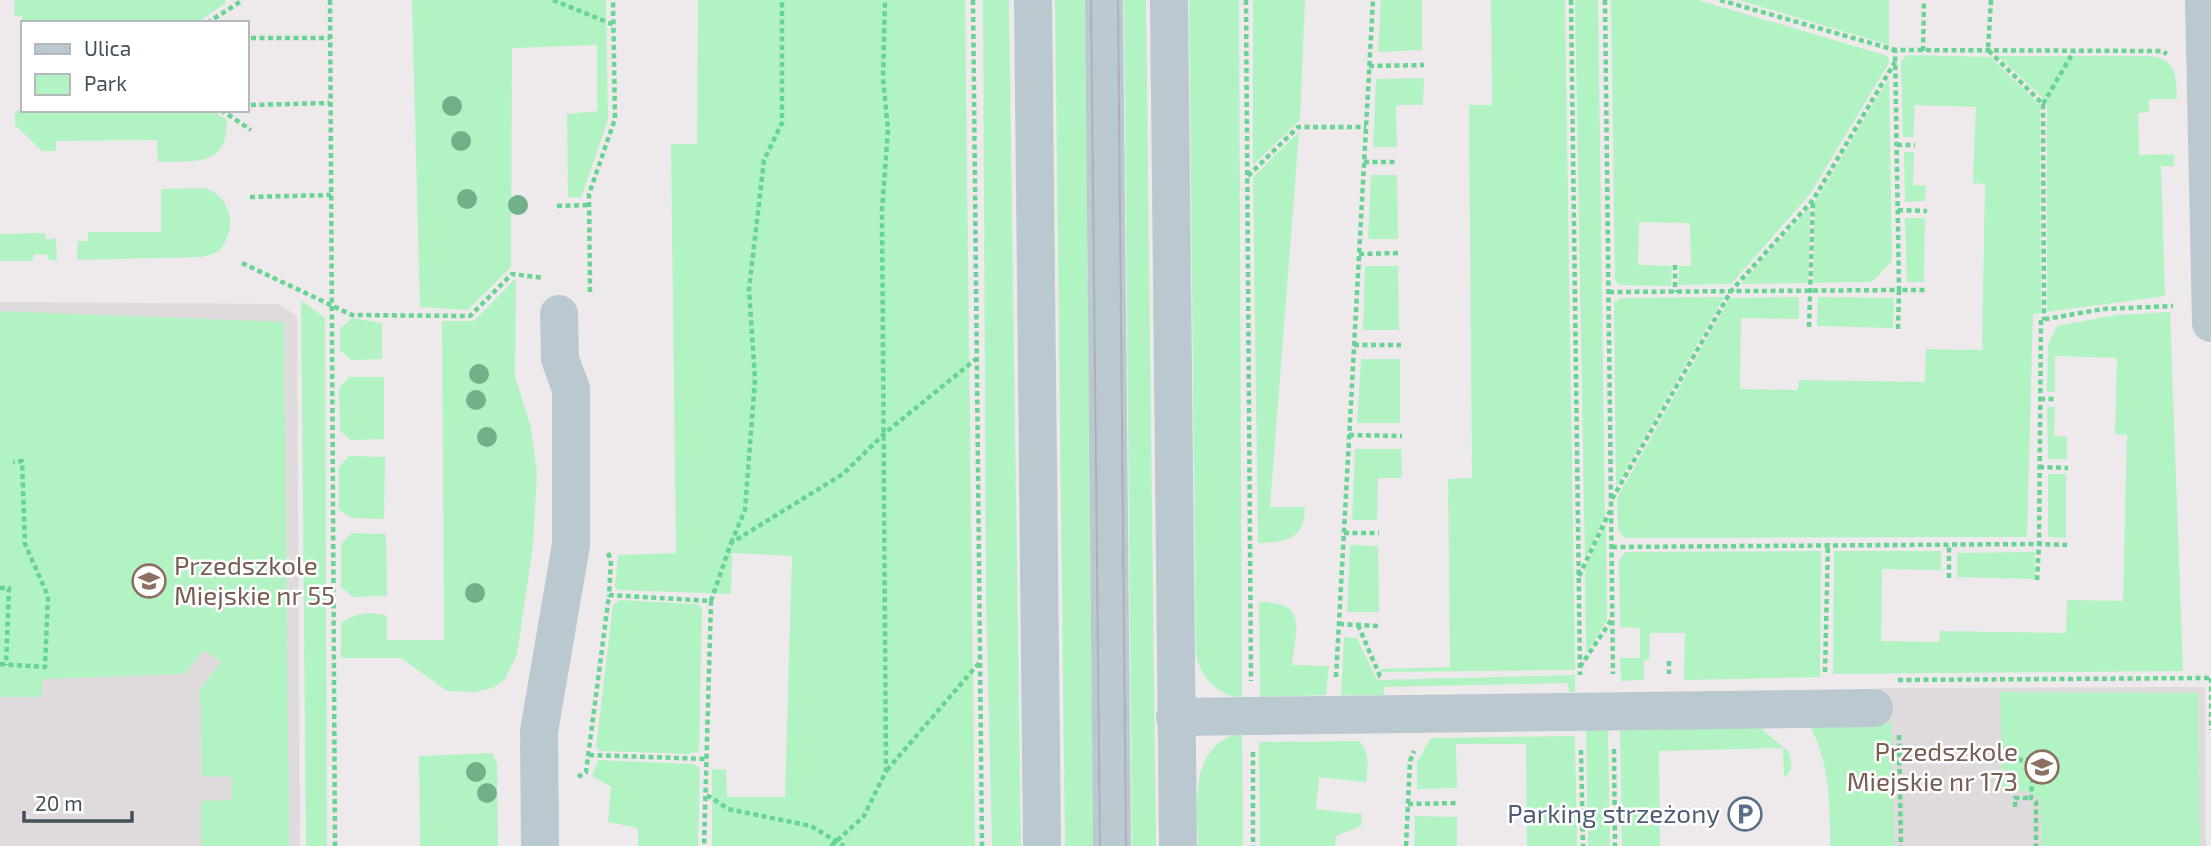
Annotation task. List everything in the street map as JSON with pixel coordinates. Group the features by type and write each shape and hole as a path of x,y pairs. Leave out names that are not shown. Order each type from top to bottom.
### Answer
{"street":[{"path":"1033,0 1042,846"},
{"path":"1104,0 1112,846"},
{"path":"1169,0 1178,846"},
{"path":"2204,0 2211,323"},
{"path":"540,846 539,731 571,545 571,389 560,359 576,297"},
{"path":"1175,717 1602,702 1888,707"}],"path":[{"path":"210,21 243,0"},
{"path":"330,0 335,846"},
{"path":"553,0 614,25"},
{"path":"576,297 590,282 589,194 615,119 613,0"},
{"path":"704,846 711,601 745,510 755,379 749,289 764,160 782,123 782,0"},
{"path":"885,0 883,78 888,130 882,210 886,771"},
{"path":"973,0 982,846"},
{"path":"1246,0 1251,678"},
{"path":"1334,713 1373,0"},
{"path":"1571,0 1580,670 1602,702 1615,846"},
{"path":"1583,846 1612,619 1605,0"},
{"path":"1720,0 1895,50 2161,51 2171,56"},
{"path":"1923,51 1924,0"},
{"path":"1991,0 1988,50 2043,104"},
{"path":"251,38 330,38"},
{"path":"1895,50 1898,329"},
{"path":"2037,580 2044,320 2043,104 2074,51"},
{"path":"1611,500 1731,291 1813,200 1895,61"},
{"path":"1369,66 1424,65"},
{"path":"251,105 330,103"},
{"path":"223,112 251,130"},
{"path":"1248,176 1298,127 1366,127"},
{"path":"1897,145 1915,145"},
{"path":"1364,162 1398,162"},
{"path":"250,197 331,195"},
{"path":"1809,327 1813,200"},
{"path":"557,206 589,205"},
{"path":"1898,210 1927,211"},
{"path":"1359,254 1399,253"},
{"path":"242,263 352,314 470,316 512,274 547,278"},
{"path":"1675,265 1675,292"},
{"path":"576,297 590,282"},
{"path":"1609,292 1925,290"},
{"path":"2044,320 2103,309 2210,305"},
{"path":"1354,345 1401,345"},
{"path":"731,544 843,474 885,433 976,359"},
{"path":"2040,399 2056,399"},
{"path":"1349,435 1402,436"},
{"path":"0,588 9,588 3,664 45,667 48,596 25,544 22,461 13,462"},
{"path":"2039,467 2068,468"},
{"path":"1578,577 1611,509"},
{"path":"1344,533 1379,533"},
{"path":"1825,684 1828,544"},
{"path":"1949,544 1949,578"},
{"path":"1612,547 2067,545"},
{"path":"567,785 586,772 589,755 609,595 611,560 607,551"},
{"path":"609,595 711,601"},
{"path":"1566,673 1580,670 1612,619"},
{"path":"1339,624 1380,626"},
{"path":"1358,625 1380,676 1393,676"},
{"path":"831,846 864,816 886,771 980,662"},
{"path":"1580,670 1602,702"},
{"path":"1900,846 1899,759 1888,707 2211,678 2211,730"},
{"path":"1252,746 1254,846"},
{"path":"1406,846 1410,761 1416,746"},
{"path":"589,755 707,759"},
{"path":"1899,759 2034,760 2031,798"},
{"path":"706,794 728,809 811,826 844,846"},
{"path":"2015,807 2015,798 2031,798 2036,802 2036,846"},
{"path":"1408,804 1458,803"}],"shaded area":[{"name":"Przedszkole Miejskie nr 55","path":"0,302 279,304 297,316 300,846 0,846"},
{"name":"Przedszkole Miejskie nr 173","path":"2205,687 2206,846 1879,846 1877,688"}],"green space":[{"path":"15,0 225,0 226,3 199,21 22,21 22,16 14,16"},
{"path":"412,0 606,0 608,120 581,198 568,197 567,114 597,111 597,45 512,48 511,267 468,310 420,307"},
{"path":"698,0 965,0 975,846 712,846 712,769 726,770 727,797 785,797 792,556 732,553 731,594 619,590 615,587 618,555 676,553 671,144 697,144"},
{"path":"983,0 1009,0 1021,846 992,846 986,602"},
{"path":"1055,0 1085,0 1093,846 1065,846"},
{"path":"1124,0 1146,0 1156,846 1132,846"},
{"path":"1189,0 1239,0 1242,698 1226,694 1213,685 1196,657"},
{"path":"1253,0 1305,0 1300,120 1253,165"},
{"path":"1381,0 1422,0 1422,50 1378,52"},
{"path":"1491,0 1565,0 1575,670 1382,672 1380,669 1450,667 1448,479 1472,478 1469,105 1492,105"},
{"path":"1575,0 1598,0 1605,517 1585,560"},
{"path":"1611,0 1698,0 1888,56 1889,63 1810,194 1731,284 1678,285 1679,266 1691,266 1690,223 1639,222 1638,265 1672,266 1671,286 1619,285 1615,280"},
{"path":"1738,0 1889,0 1889,45"},
{"path":"1907,55 1990,57 2040,105 2041,313 2033,314 2027,537 1625,538 1618,530 1617,498 1730,298 1799,297 1799,319 1741,318 1740,389 1798,390 1799,380 1925,382 1926,349 1982,350 1985,184 1973,183 1976,107 1915,105 1913,137 1903,137 1901,61"},
{"path":"1998,56 2150,56 2170,65 2175,76 2177,99 2149,99 2149,112 2138,113 2139,155 2174,154 2174,166 2161,166 2165,296 2047,312 2047,102"},
{"path":"1424,78 1423,105 1396,105 1397,147 1373,147 1376,79"},
{"path":"1889,78 1892,261 1872,282 1813,283 1815,202"},
{"path":"15,111 215,112 227,120 226,136 215,154 196,161 158,162 157,140 56,141 56,151 42,151 15,125"},
{"path":"1299,132 1270,507 1305,507 1304,518 1298,533 1292,537 1277,542 1258,543 1253,177"},
{"path":"1904,152 1914,152 1913,185 1926,186 1925,201 1905,202"},
{"path":"1371,175 1397,175 1398,239 1368,239"},
{"path":"205,188 222,199 230,216 228,234 218,252 202,257 77,260 78,241 88,241 88,232 161,232 161,189"},
{"path":"1810,207 1808,283 1741,284"},
{"path":"1905,218 1925,218 1924,282 1907,282"},
{"path":"45,233 46,240 56,238 57,261 49,260 48,255 34,254 32,261 0,261 0,234"},
{"path":"1365,266 1398,266 1399,330 1363,330"},
{"path":"516,278 515,377 530,424 537,472 533,546 517,654 505,679 493,688 475,692 447,691 401,658 341,658 341,623 363,614 380,614 387,616 387,640 444,640 442,321 474,321"},
{"path":"1724,297 1616,487 1614,303 1621,298"},
{"path":"1818,297 1894,298 1893,328 1817,326"},
{"path":"301,300 325,318 327,846 306,846"},
{"name":"Przedszkole Miejskie nr 55","path":"0,311 284,322 289,846 201,846 201,801 232,800 232,777 202,776 200,689 221,662 204,650 184,674 43,679 41,697 0,697"},
{"path":"2170,312 2183,671 1833,674 1834,551 1941,551 1941,570 1882,569 1881,641 1939,642 1940,631 2066,633 2067,600 2123,601 2127,435 2115,434 2117,358 2055,356 2055,392 2047,392 2048,345 2057,326 2116,315"},
{"path":"352,318 382,323 382,359 351,360 340,350 340,329"},
{"path":"1361,359 1400,359 1400,423 1357,423"},
{"path":"349,377 384,377 384,439 351,440 340,431 339,388"},
{"path":"2047,407 2055,407 2054,436 2067,437 2067,459 2048,459"},
{"path":"1355,449 1401,449 1402,478 1378,478 1377,520 1352,520"},
{"path":"349,456 385,457 384,519 352,518 339,510 339,467"},
{"path":"2048,474 2066,474 2066,538 2048,537"},
{"path":"1606,523 1607,620 1586,653 1585,568"},
{"path":"352,533 386,534 387,596 353,597 341,587 341,544"},
{"path":"1350,545 1378,546 1379,612 1347,612"},
{"path":"1821,551 1820,677 1684,680 1685,633 1650,633 1649,660 1644,661 1644,680 1621,681 1620,658 1640,658 1640,628 1620,627 1619,560 1625,552"},
{"path":"2035,552 2035,579 1957,577 1957,553"},
{"path":"620,600 697,604 702,608 699,751 689,754 600,751 596,747 613,605"},
{"path":"1259,602 1285,606 1292,612 1296,628 1292,665 1329,666 1326,695 1260,697"},
{"path":"1344,637 1357,638 1377,680 1575,675 1575,692 1569,692 1568,683 1384,687 1384,695 1341,695"},
{"path":"2000,692 2198,693 2200,846 2042,846 2040,799 2027,791 2002,790"},
{"path":"1892,723 1894,846 1830,846 1825,768 1809,724"},
{"path":"1757,725 1789,752 1791,766 1784,778 1783,748 1659,751 1660,846 1622,846 1620,726"},
{"path":"1608,726 1610,846 1588,846 1586,727"},
{"path":"1242,733 1243,846 1198,846 1197,795 1204,763 1212,749 1225,739"},
{"path":"1575,736 1577,846 1527,846 1526,744 1456,744 1457,788 1417,789 1417,763 1431,738"},
{"path":"1359,741 1367,755 1366,782 1319,777 1316,809 1362,814 1361,826 1336,836 1335,846 1260,846 1259,742"},
{"path":"492,753 497,764 498,846 420,846 419,756"},
{"path":"598,760 694,764 700,768 698,846 638,846 638,828 608,822 611,787 592,776"},
{"path":"1415,816 1457,817 1457,846 1414,846"}],"tram line":[{"path":"1091,0 1100,846"},
{"path":"1118,0 1126,846"}],"place":[{"name":"Przedszkole Miejskie nr 55","path":"149,581"},
{"name":"Przedszkole Miejskie nr 173","path":"2042,767"},
{"name":"Parking strzeżony","path":"1745,814"}]}
